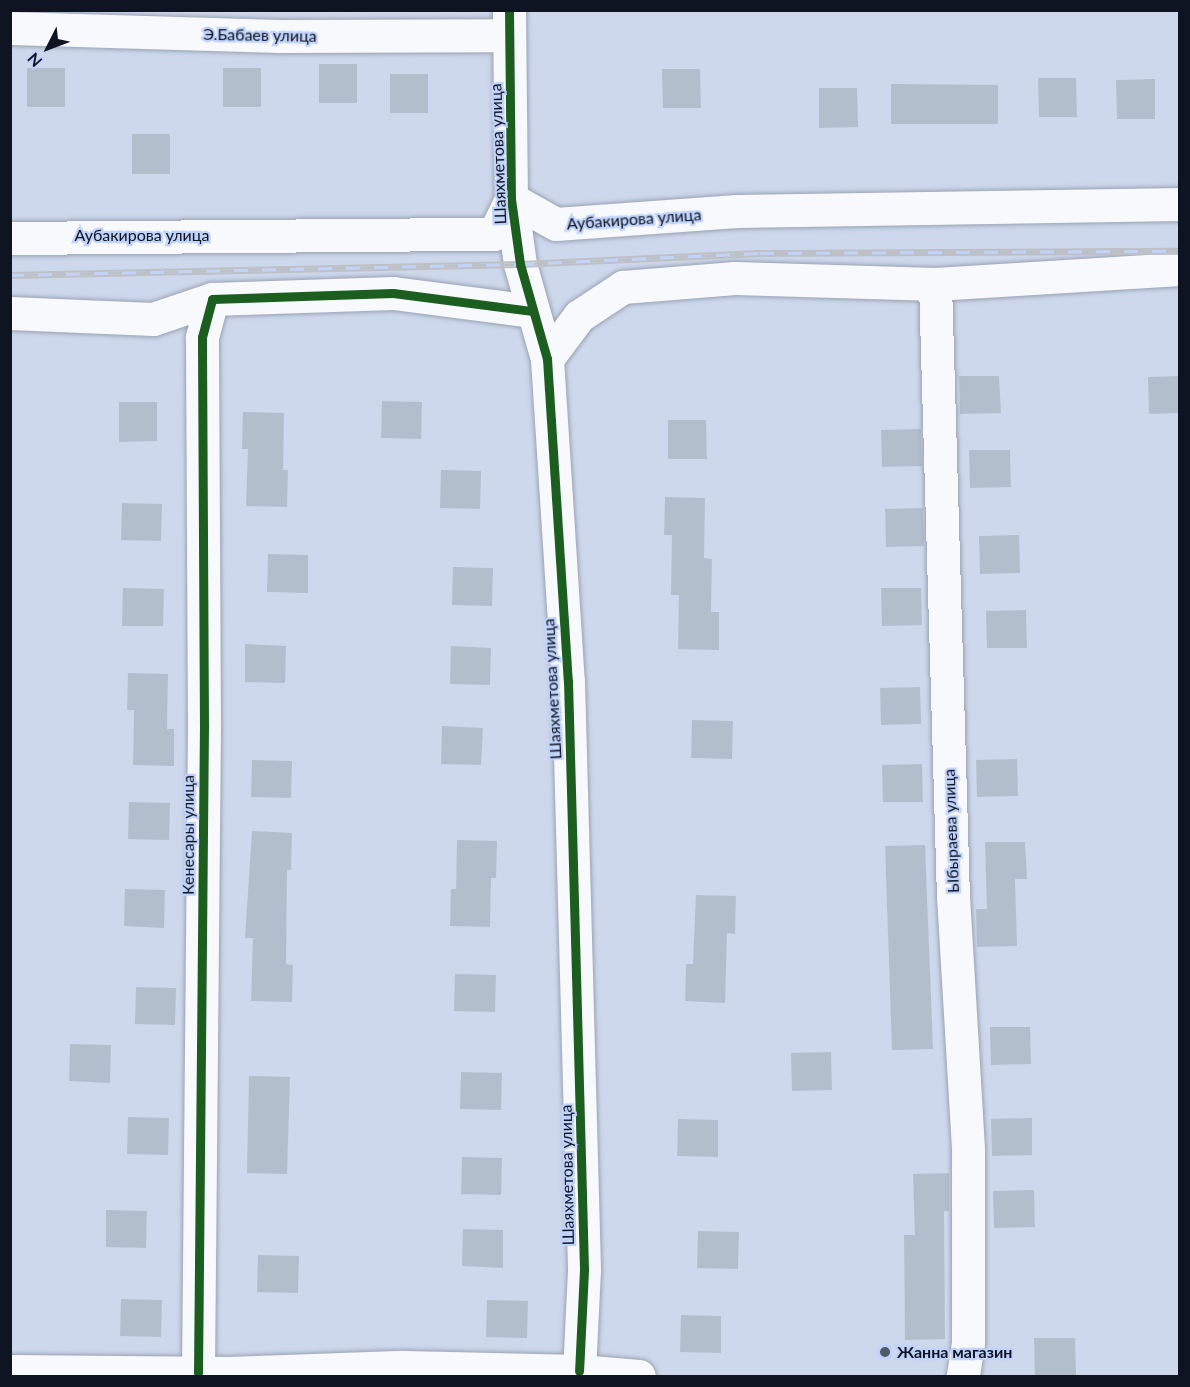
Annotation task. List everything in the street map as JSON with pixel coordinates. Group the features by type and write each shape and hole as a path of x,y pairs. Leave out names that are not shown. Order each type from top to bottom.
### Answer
{"street":[{"name":"Э.Бабаев улица","path":"10,28 279,36 509,23"},
{"name":"Шаяхметова улица","path":"509,23 511,199 531,310 547,359 568,693 584,1259 579,1371"},
{"name":"Аубакирова улица","path":"10,238 494,234 511,199 556,224 737,211 1179,204"},
{"path":"547,359 579,316 623,287 735,278 935,284 1179,269"},
{"name":"Ыбыраева улица","path":"935,284 953,896 968,1149 968,1342 963,1377"},
{"path":"10,313 153,319 212,299 393,293 531,310"},
{"name":"Кенесары улица","path":"212,299 202,337 204,727 218,1374"},
{"path":"10,1371 218,1374 404,1367 579,1371 639,1377"}],"building":[{"path":"319,64 357,64 357,103 319,103"},
{"path":"27,68 65,68 65,107 27,107"},
{"path":"223,68 261,68 261,107 223,107"},
{"path":"662,69 700,69 701,108 663,108"},
{"path":"390,74 428,74 428,113 390,113"},
{"path":"1038,78 1076,78 1077,117 1039,117"},
{"path":"1155,79 1155,119 1117,119 1116,80"},
{"path":"891,84 998,85 998,124 891,124"},
{"path":"819,88 857,88 858,127 819,128"},
{"path":"132,134 170,134 170,174 132,174"},
{"path":"959,376 999,376 1001,413 960,414"},
{"path":"1179,376 1179,413 1149,414 1148,377"},
{"path":"382,401 422,402 421,439 381,438"},
{"path":"119,402 157,402 157,441 119,442"},
{"path":"243,412 284,413 283,470 288,470 287,507 246,506 248,449 242,449"},
{"path":"668,420 706,420 707,459 668,459"},
{"path":"921,429 922,466 882,467 881,430"},
{"path":"969,450 1010,450 1011,487 970,488"},
{"path":"441,470 481,471 480,509 440,508"},
{"path":"665,497 705,498 704,558 712,559 711,612 719,612 719,650 678,649 679,595 671,595 672,535 664,535"},
{"path":"122,503 162,504 161,541 121,540"},
{"path":"923,508 924,546 886,547 885,509"},
{"path":"1019,535 1020,573 980,574 979,536"},
{"path":"268,554 308,555 308,593 267,592"},
{"path":"453,567 493,568 492,606 452,605"},
{"path":"123,588 164,589 163,626 122,626"},
{"path":"881,588 921,588 922,625 882,626"},
{"path":"1026,610 1027,648 987,648 986,611"},
{"path":"245,644 286,646 285,683 245,682"},
{"path":"451,646 491,648 490,685 450,684"},
{"path":"128,673 168,674 167,729 174,729 174,766 133,765 134,710 127,710"},
{"path":"920,687 921,724 881,725 880,688"},
{"path":"692,720 733,721 732,759 691,758"},
{"path":"442,726 483,728 481,765 441,764"},
{"path":"1017,759 1018,796 977,797 976,760"},
{"path":"252,760 292,761 291,798 251,797"},
{"path":"922,764 923,802 883,802 882,765"},
{"path":"129,802 170,803 169,840 128,839"},
{"path":"252,831 292,833 291,870 287,870 286,964 293,965 292,1002 251,1001 253,938 245,938"},
{"path":"457,840 497,841 496,878 491,878 490,927 450,926 451,889 456,889"},
{"path":"985,842 1025,842 1027,879 1015,879 1017,946 977,947 976,909 987,909"},
{"path":"925,845 933,1049 892,1050 885,846"},
{"path":"125,889 165,890 164,928 124,926"},
{"path":"696,895 736,896 735,934 727,933 725,1003 685,1001 686,964 693,964"},
{"path":"455,974 496,975 495,1012 454,1011"},
{"path":"136,987 176,988 175,1025 135,1024"},
{"path":"990,1027 1030,1027 1031,1064 991,1065"},
{"path":"70,1044 111,1045 110,1083 69,1081"},
{"path":"831,1052 832,1090 792,1091 791,1053"},
{"path":"461,1072 502,1073 501,1110 460,1109"},
{"path":"249,1076 290,1077 287,1174 247,1173"},
{"path":"128,1117 169,1118 168,1155 127,1154"},
{"path":"1032,1118 1032,1155 992,1156 991,1119"},
{"path":"678,1119 718,1120 718,1157 677,1156"},
{"path":"462,1157 502,1158 501,1195 461,1194"},
{"path":"949,1173 949,1211 944,1211 945,1339 905,1340 904,1235 915,1235 913,1174"},
{"path":"1034,1190 1035,1227 994,1228 993,1191"},
{"path":"106,1210 147,1211 146,1248 106,1247"},
{"path":"463,1229 503,1230 503,1268 462,1266"},
{"path":"698,1231 739,1232 738,1269 697,1268"},
{"path":"258,1255 299,1256 298,1293 257,1292"},
{"path":"121,1299 162,1300 161,1337 120,1336"},
{"path":"487,1300 528,1301 527,1338 486,1337"},
{"path":"681,1315 721,1316 721,1353 680,1352"},
{"path":"1034,1338 1075,1338 1076,1375 1035,1376"}],"railway":[{"path":"10,275 520,264 760,253 1180,251"}],"cycle path":[{"path":"509,10 511,199 520,264 547,359 568,681 584,1270 579,1371"},
{"path":"198,1373 204,727 202,337 212,299 393,293 531,311"}],"place":[{"name":"Жанна магазин","path":"885,1352"}]}
